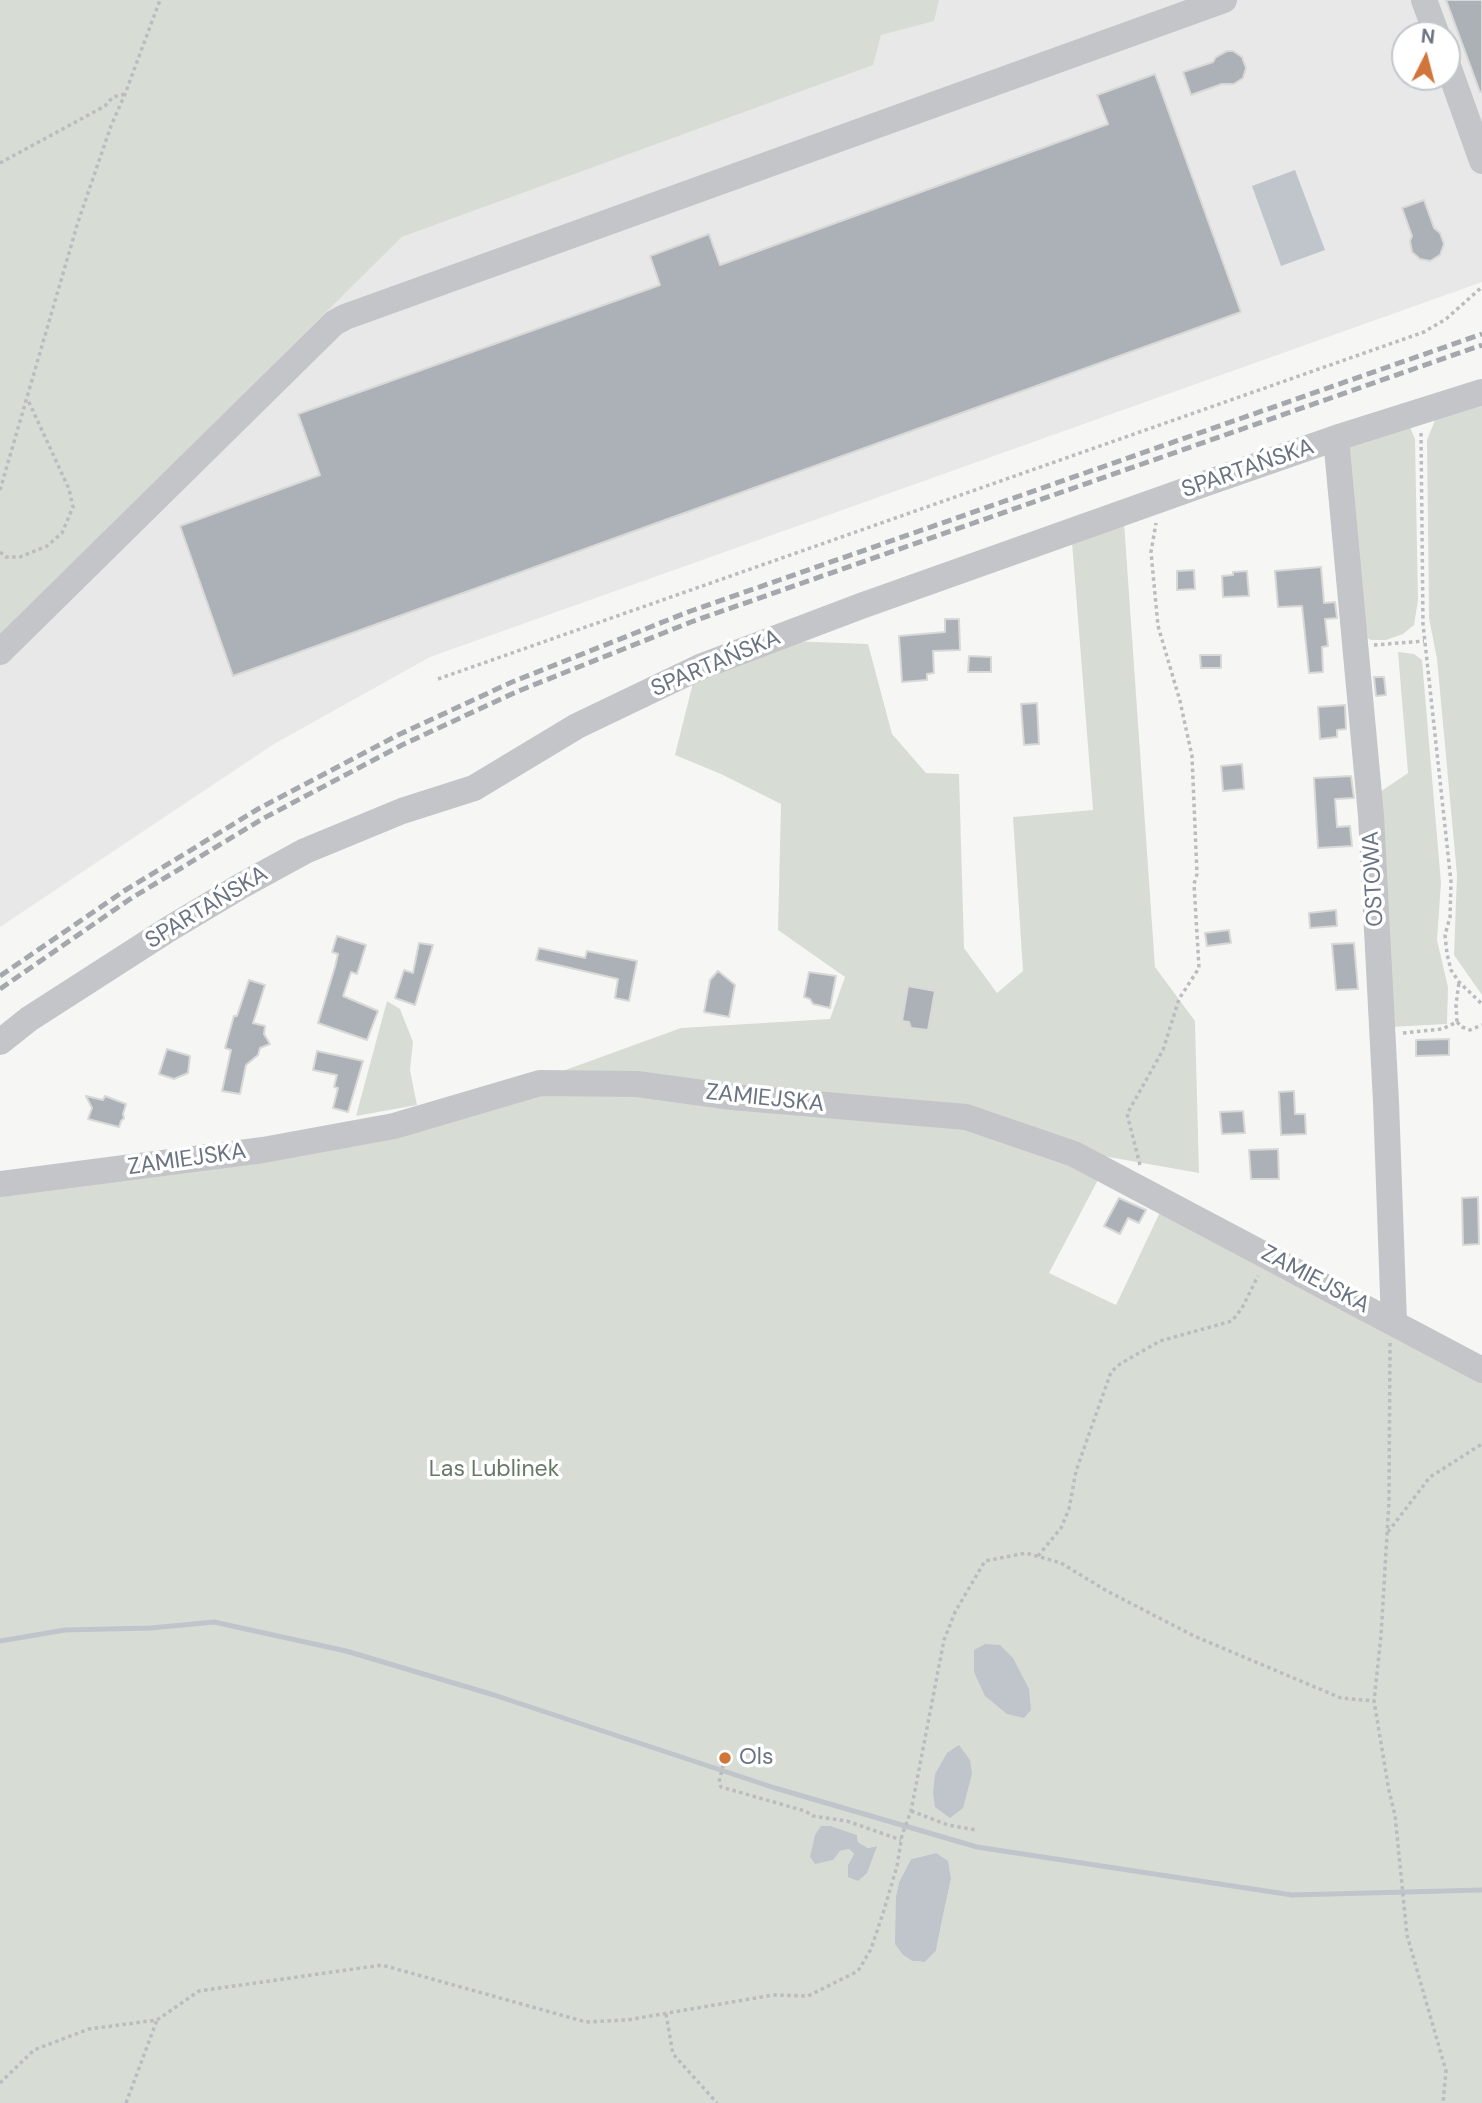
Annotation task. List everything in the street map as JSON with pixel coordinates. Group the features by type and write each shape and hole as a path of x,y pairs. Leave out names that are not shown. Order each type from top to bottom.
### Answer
{"street":[{"path":"0,652 334,324 345,317 1224,0"},
{"path":"1424,0 1432,21"},
{"path":"1457,91 1482,161"},
{"name":"SPARTAŃSKA","path":"0,1042 29,1019 241,886 320,844 402,811 486,783 569,731 700,667 861,606 1336,438 1482,392"},
{"name":"OSTOWA","path":"1336,438 1371,816 1386,1102 1392,1321"},
{"name":"ZAMIEJSKA","path":"0,1184 263,1150 394,1126 540,1083 637,1084 801,1104 966,1116 1074,1154 1482,1370"}],"path":[{"path":"0,490 78,222 111,126 160,0"},
{"path":"0,163 105,106 113,97 125,94"},
{"path":"438,679 1424,332 1446,319 1482,288"},
{"path":"0,552 6,557 20,557 47,547 62,533 73,507 69,489 27,398"},
{"path":"1420,413 1424,640 1451,882 1450,918 1445,935 1451,970 1459,982 1482,1004"},
{"path":"1141,1189 1143,1176 1127,1114 1163,1050 1179,999 1199,968 1194,884 1197,874 1192,755 1180,701 1158,626 1151,552 1160,500"},
{"path":"1355,643 1385,646 1424,640"},
{"path":"1459,982 1457,1022 1470,1030 1482,1025"},
{"path":"1381,1034 1442,1028 1457,1022"},
{"path":"1038,1556 1061,1528 1069,1509 1076,1471 1111,1372 1160,1341 1232,1321 1242,1308 1267,1255"},
{"path":"1392,1321 1387,1534 1374,1701 1395,1815 1407,1935 1446,2071 1443,2103"},
{"path":"1387,1534 1430,1477 1482,1444"},
{"path":"0,2082 34,2050 89,2029 158,2021 199,1991 382,1965 586,2022 627,2020 773,1995 808,1996 858,1971 871,1949 897,1866 901,1838 911,1813 944,1640 955,1612 985,1561 1026,1553 1061,1563 1107,1591 1194,1636 1341,1698 1374,1701"},
{"path":"724,1758 719,1782 721,1787 805,1811 813,1816 847,1821 901,1838"},
{"path":"911,1813 948,1825 976,1830"},
{"path":"666,2014 673,2054 717,2103"},
{"path":"126,2103 158,2021"}],"shaded area":[{"path":"891,0 1482,0 1482,282 430,657 274,744 0,927 0,635 402,237 872,65"},
{"path":"1295,170 1325,250 1281,266 1252,186"},
{"path":"985,1644 1000,1645 1013,1658 1029,1689 1031,1710 1024,1718 1007,1714 985,1696 974,1672 974,1650"},
{"path":"959,1745 970,1760 972,1774 963,1808 950,1818 935,1807 935,1774 947,1753"},
{"path":"821,1826 831,1826 857,1835 858,1842 868,1848 877,1846 867,1873 858,1881 848,1877 848,1865 854,1854 849,1849 840,1851 833,1860 815,1864 810,1857 815,1835"},
{"path":"936,1853 948,1861 951,1879 936,1951 925,1962 912,1961 903,1955 895,1944 899,1882 911,1859"}],"green space":[{"path":"0,0 939,0 934,21 881,35 873,65 402,237 0,635"},
{"path":"1482,400 1482,995 1454,955 1457,875 1437,659 1429,618 1427,440 1435,420"},
{"path":"1410,427 1415,439 1418,600 1414,625 1403,634 1386,640 1371,640 1359,634 1345,442"},
{"path":"1124,522 1155,967 1195,1021 1199,1173 1086,1153 967,1112 546,1077 681,1028 830,1019 845,977 778,930 781,804 675,755 694,679 788,641 868,644 892,734 926,773 959,774 964,948 997,993 1023,971 1013,817 1093,810 1072,542"},
{"path":"1398,652 1414,654 1422,660 1441,883 1437,940 1448,987 1447,1024 1389,1027 1374,796 1408,773"},
{"path":"387,1001 400,1009 413,1042 410,1070 417,1105 356,1116"},
{"name":"Las Lublinek","path":"542,1089 963,1122 1100,1176 1049,1273 1116,1305 1162,1208 1482,1377 1482,2103 0,2103 0,1190","holes":["831,1826 857,1835 858,1842 868,1848 876,1846 848,1865 854,1854 849,1849 840,1851 832,1860 815,1863 810,1857","936,1853 951,1879 936,1951 925,1962 912,1961 903,1955 896,1896 899,1882 911,1859"]}],"building":[{"path":"1446,0 1482,0 1482,92 1461,41 1461,21 1454,21"},
{"path":"1227,51 1233,51 1242,57 1246,68 1243,78 1234,84 1222,84 1191,95 1183,72 1213,62"},
{"path":"1155,74 1241,312 233,676 180,526 320,475 298,414 660,285 650,256 709,234 720,265 1108,124 1097,95"},
{"path":"1424,200 1434,228 1440,233 1444,244 1440,255 1430,261 1420,259 1412,252 1412,236 1402,208"},
{"path":"1321,567 1324,603 1335,602 1337,618 1325,619 1328,646 1322,647 1323,672 1309,673 1302,606 1278,607 1275,571"},
{"path":"1194,570 1195,589 1177,590 1177,571"},
{"path":"1247,571 1249,596 1223,597 1222,576"},
{"path":"945,619 959,619 960,650 933,651 934,673 927,674 927,680 902,682 899,636 945,632"},
{"path":"1200,655 1221,655 1221,668 1201,668"},
{"path":"969,656 991,657 991,672 968,672"},
{"path":"1374,677 1384,677 1386,695 1376,696"},
{"path":"1037,703 1039,744 1024,745 1021,704"},
{"path":"1345,705 1346,729 1337,730 1337,737 1320,739 1318,707"},
{"path":"1242,764 1244,789 1223,791 1221,766"},
{"path":"1351,776 1354,798 1335,799 1337,827 1350,826 1352,846 1318,848 1314,778"},
{"path":"1336,910 1337,926 1310,928 1309,913"},
{"path":"1229,930 1231,943 1207,946 1205,933"},
{"path":"337,936 366,945 357,974 351,972 343,996 378,1011 367,1040 318,1023 338,954 332,952"},
{"path":"419,943 433,945 415,1005 395,998 404,970 413,973"},
{"path":"1354,943 1358,989 1336,990 1332,944"},
{"path":"539,948 585,958 587,951 637,961 629,1001 615,998 618,979 536,960"},
{"path":"718,971 735,985 729,1017 704,1012 710,980"},
{"path":"809,972 836,976 830,1008 813,1004 810,999 804,997"},
{"path":"249,980 265,985 253,1023 265,1026 264,1034 270,1044 260,1048 258,1055 246,1065 240,1094 222,1091 231,1050 225,1048 234,1016 237,1016"},
{"path":"908,986 935,991 928,1030 911,1028 909,1022 902,1021"},
{"path":"1449,1039 1449,1055 1416,1056 1416,1040"},
{"path":"167,1049 190,1056 188,1073 174,1079 159,1074"},
{"path":"317,1051 363,1061 348,1112 333,1108 338,1088 334,1087 337,1075 313,1070"},
{"path":"1294,1091 1295,1114 1305,1114 1306,1134 1281,1135 1279,1092"},
{"path":"86,1096 103,1100 105,1096 126,1104 124,1118 119,1127 88,1119 92,1108"},
{"path":"1243,1111 1245,1133 1222,1134 1220,1112"},
{"path":"1278,1149 1279,1179 1251,1179 1249,1150"},
{"path":"1478,1197 1479,1244 1463,1245 1462,1198"},
{"path":"1119,1198 1146,1210 1139,1223 1128,1218 1120,1234 1104,1226"}],"waterway":[{"path":"0,1641 65,1630 151,1628 214,1622 346,1651 494,1695 775,1788 977,1847 1292,1895 1482,1890"}],"railway":[{"path":"0,976 124,891 258,809 398,735 512,682 688,612 1482,334"},
{"path":"0,989 130,899 264,818 402,745 516,692 691,622 1482,345"}],"place":[{"name":"Ols","path":"725,1758"}]}
